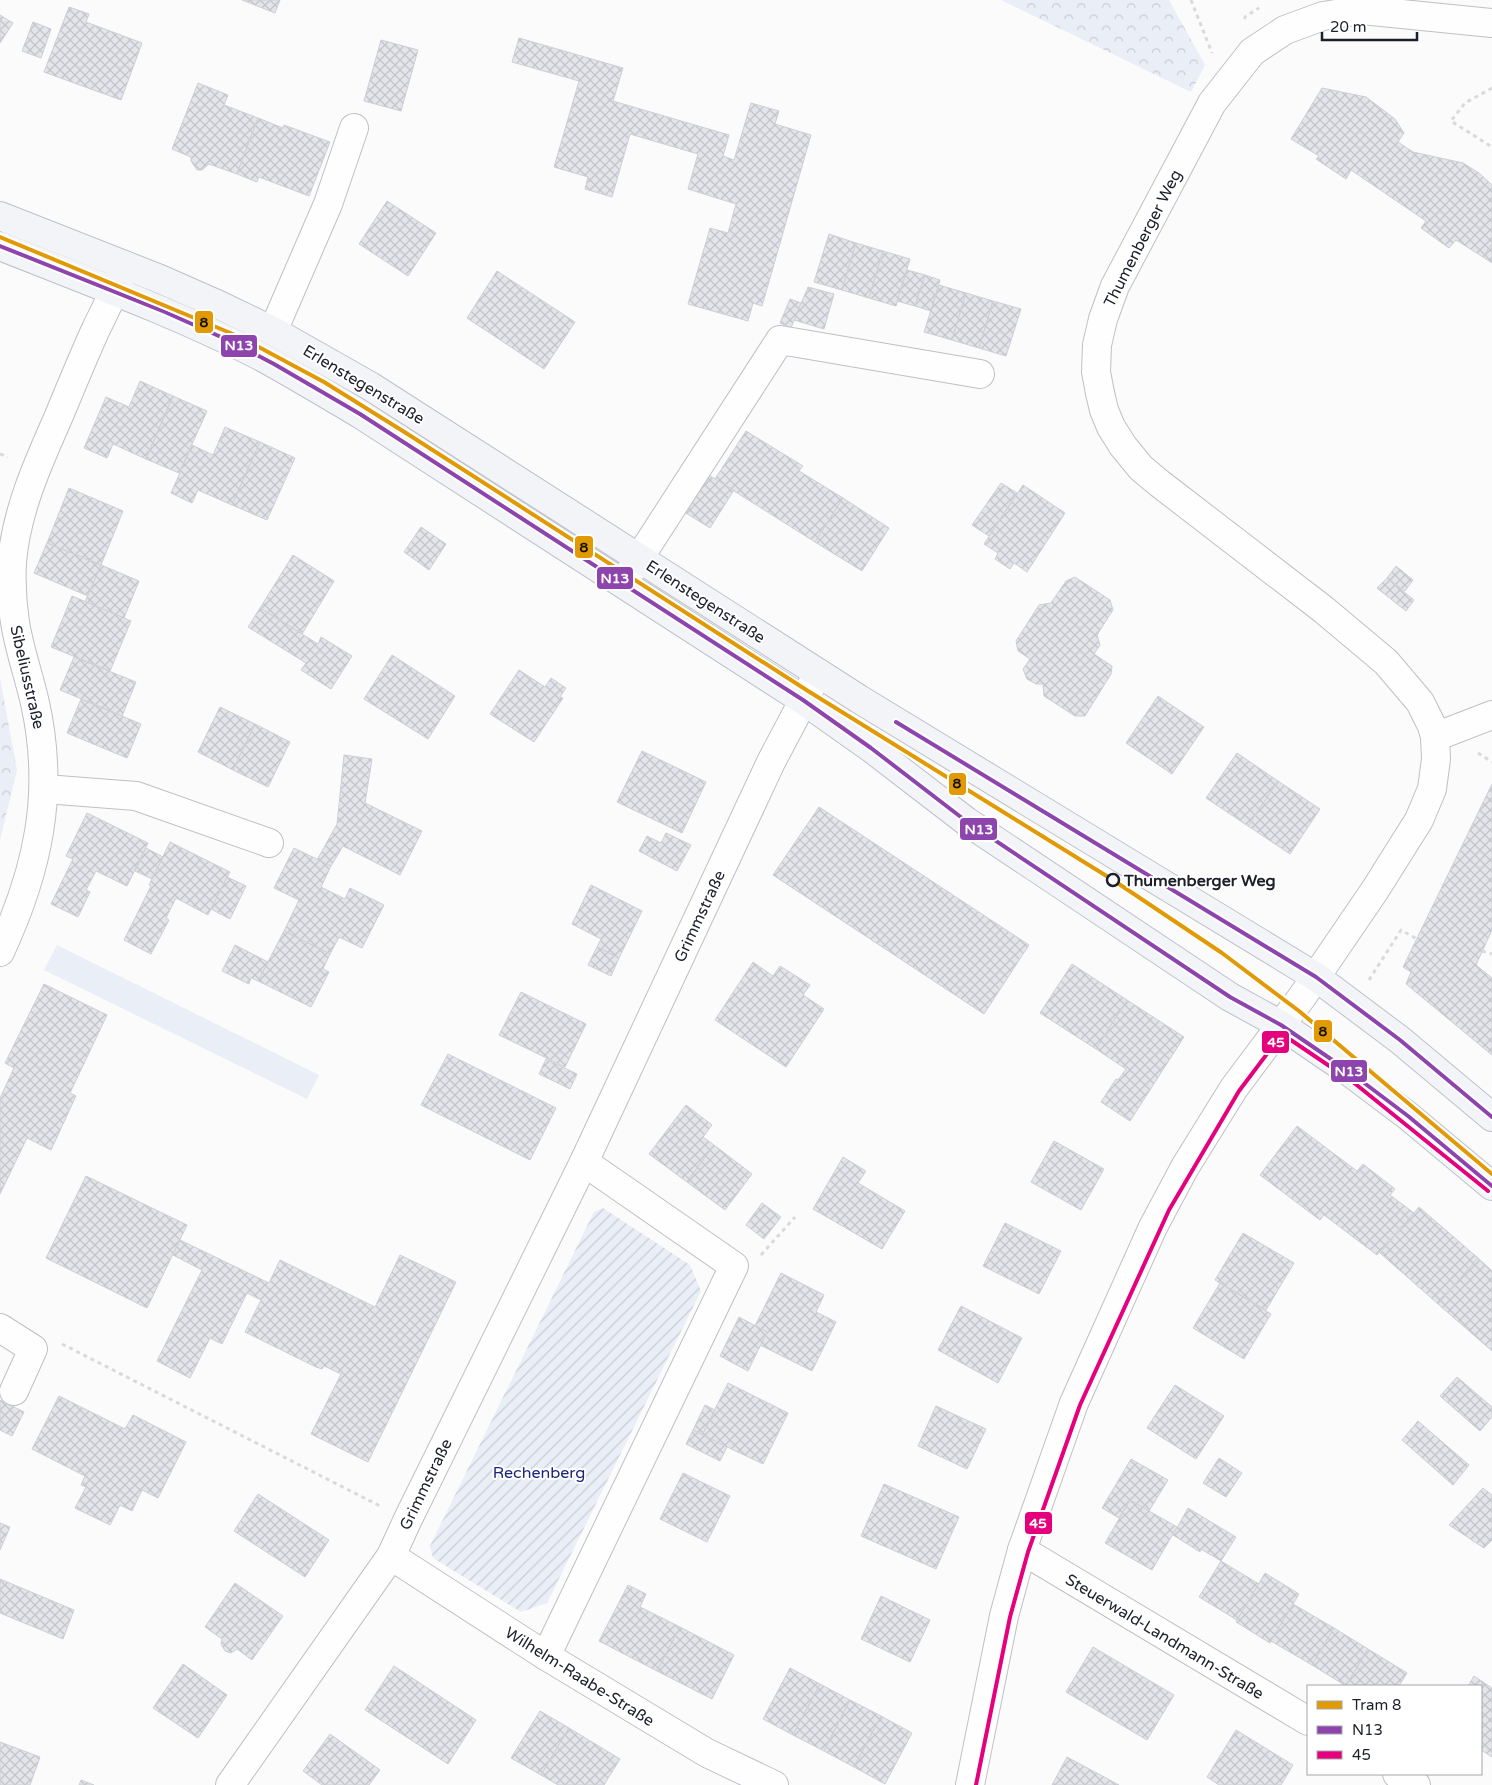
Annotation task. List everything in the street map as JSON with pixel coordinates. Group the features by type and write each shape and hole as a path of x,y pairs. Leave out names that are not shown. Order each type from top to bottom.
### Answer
{"main road":[{"name":"Erlenstegenstraße","path":"0,216 219,305 273,331 370,386 818,674 1316,977 1400,1040 1492,1117"},
{"name":"Erlenstegenstraße","path":"0,246 228,341 304,381 360,414 803,700 871,748 974,826 1230,997 1281,1025 1358,1077 1492,1186"}],"street":[{"name":"Thumenberger Weg","path":"970,1785 1004,1616 1022,1550 1074,1403 1153,1228 1186,1167 1234,1088 1332,954 1420,820 1432,789 1436,759 1435,737 1420,702 1404,681 1370,646 1141,468 1122,446 1104,410 1096,372 1097,346 1102,319 1115,286 1212,103 1252,52 1285,30 1323,16 1362,10 1492,23"},
{"path":"273,331 328,204 354,128"},
{"name":"Sibeliusstraße","path":"0,952 17,915 30,874 40,831 45,789 43,746 36,703 15,623 12,598 12,562 18,529 36,470 124,266"},
{"path":"623,583 780,340 980,374"},
{"name":"Grimmstraße","path":"230,1785 391,1556 584,1162 771,762 818,674"},
{"path":"1435,737 1492,715"},
{"path":"45,789 136,796 269,843"},
{"path":"546,1656 734,1266 584,1162"},
{"path":"0,1328 33,1349 14,1391"},
{"name":"Steuerwald-Landmann-Straße","path":"1022,1550 1307,1720"},
{"name":"Wilhelm-Raabe-Straße","path":"391,1556 546,1656 707,1753 774,1785"},
{"path":"1399,1775 1416,1785"}],"path":[{"path":"1191,0 1213,55"},
{"path":"1241,24 1246,16 1266,4"},
{"path":"1492,88 1465,103 1451,121 1492,147"},
{"path":"1332,954 1368,980 1401,930 1417,939"},
{"path":"1482,952 1492,954"},
{"path":"734,1266 754,1263 796,1217"},
{"path":"57,1342 408,1519"}],"green space":[{"path":"1001,0 1169,0 1205,65 1191,92"},
{"path":"0,678 17,770 0,840"},
{"path":"57,945 319,1075 307,1099 44,970"},
{"name":"Rechenberg","path":"603,1208 690,1265 701,1291 547,1603 521,1612 433,1558 430,1546 594,1212"}],"building":[{"path":"242,0 280,0 275,13"},
{"path":"69,7 89,14 86,22 142,43 121,100 44,72"},
{"path":"0,15 13,23 0,43"},
{"path":"33,22 51,29 41,58 22,51"},
{"path":"519,38 623,68 613,101 729,135 723,156 734,160 751,103 779,111 775,124 811,135 762,306 753,303 748,321 688,304 710,228 728,233 736,204 688,189 698,154 630,134 612,197 585,189 588,177 554,167 579,81 512,62"},
{"path":"381,40 418,50 401,111 364,101"},
{"path":"198,83 228,95 224,105 258,118 237,174 209,164 202,170 197,170 191,161 191,157 172,149"},
{"path":"1322,88 1366,97 1395,119 1404,133 1398,142 1413,152 1463,163 1479,173 1492,185 1492,244 1483,257 1456,240 1449,248 1421,228 1426,221 1351,170 1346,179 1316,159 1319,156 1291,139"},
{"path":"258,118 283,128 284,125 330,142 309,196 259,177 257,182 237,174"},
{"path":"387,201 436,233 408,276 359,244"},
{"path":"829,234 856,243 842,290 814,282"},
{"path":"856,243 883,251 869,298 842,290"},
{"path":"1492,244 1492,263 1483,257"},
{"path":"883,251 910,259 896,306 869,298"},
{"path":"907,270 925,275 915,306 897,301"},
{"path":"497,271 575,322 544,369 467,318"},
{"path":"925,275 940,280 931,311 915,306"},
{"path":"939,285 966,293 952,340 924,332"},
{"path":"808,287 834,294 824,329 794,320"},
{"path":"966,293 993,301 979,348 952,340"},
{"path":"790,299 801,303 791,328 780,323"},
{"path":"993,301 1021,309 1006,356 979,348"},
{"path":"140,381 173,396 146,459 113,444 107,458 84,448 106,397 129,407"},
{"path":"173,396 207,411 179,473 146,459"},
{"path":"225,427 260,442 232,505 198,490 192,503 171,493 192,445 213,455"},
{"path":"746,431 803,466 799,471 843,498 815,542 715,479"},
{"path":"260,442 295,458 267,520 232,505"},
{"path":"705,473 734,490 710,528 681,510"},
{"path":"1001,483 1017,493 989,536 972,525"},
{"path":"1023,485 1065,513 1027,572 1014,563 1010,569 995,559 998,553 984,544"},
{"path":"69,488 123,511 101,565 47,543"},
{"path":"843,498 889,528 862,571 815,542"},
{"path":"421,527 446,544 429,570 404,552"},
{"path":"47,543 101,565 88,596 34,573"},
{"path":"293,555 334,581 302,634 260,608"},
{"path":"101,565 139,581 124,618 85,602"},
{"path":"1396,566 1413,580 1405,591 1387,578"},
{"path":"1075,577 1110,600 1113,610 1097,635 1100,645 1094,654 1112,666 1111,674 1085,716 1075,716 1044,696 1043,684 1036,684 1027,679 1023,669 1030,659 1018,651 1016,641 1039,605 1051,603 1066,581"},
{"path":"1387,578 1414,600 1406,611 1377,588"},
{"path":"72,596 131,621 110,671 51,647"},
{"path":"260,608 318,644 321,637 352,656 331,689 301,670 306,663 248,627"},
{"path":"392,655 455,696 428,739 364,699"},
{"path":"74,657 136,682 122,716 60,690"},
{"path":"519,670 545,687 551,678 566,688 560,697 563,698 534,742 490,714"},
{"path":"1158,696 1204,727 1172,774 1126,743"},
{"path":"81,699 141,724 127,758 67,733"},
{"path":"220,707 255,724 233,770 198,752"},
{"path":"255,724 290,742 268,787 233,770"},
{"path":"642,751 706,782 682,833 617,802"},
{"path":"1237,753 1278,781 1248,826 1206,798"},
{"path":"344,755 372,759 365,803 422,831 400,875 343,846 331,866 317,860 337,824"},
{"path":"1278,781 1320,809 1290,854 1248,826"},
{"path":"1492,784 1492,930 1476,965 1492,978 1492,1055 1406,984 1411,972 1403,967"},
{"path":"819,807 1029,945 984,1014 773,875"},
{"path":"87,813 148,843 127,886 96,871 86,890 90,892 78,917 51,904 73,859 66,856"},
{"path":"666,833 691,845 677,871 639,851 647,836 661,843"},
{"path":"170,842 230,872 208,915 176,898 166,918 169,920 151,954 124,940"},
{"path":"146,848 163,857 152,879 135,871"},
{"path":"294,848 331,866 321,887 345,899 350,888 384,905 362,948 339,937 330,954 284,931 299,900 274,888"},
{"path":"227,877 246,886 230,919 211,909"},
{"path":"591,885 642,911 619,958 597,947 601,939 572,924"},
{"path":"284,931 330,954 323,969 329,972 311,1007 258,981"},
{"path":"235,945 268,962 258,981 251,978 249,984 222,971"},
{"path":"597,947 619,958 611,976 588,965"},
{"path":"753,962 773,976 780,966 810,985 803,995 824,1009 786,1067 715,1020"},
{"path":"1072,964 1127,1000 1096,1049 1040,1013"},
{"path":"44,984 107,1015 70,1093 76,1096 51,1150 27,1138 0,1194 0,1098 14,1068 5,1063"},
{"path":"521,992 586,1024 565,1067 499,1035"},
{"path":"1127,1000 1184,1037 1130,1121 1101,1102 1116,1079 1118,1080 1126,1069 1096,1049"},
{"path":"448,1054 556,1108 530,1160 421,1105"},
{"path":"546,1059 577,1074 570,1089 539,1074"},
{"path":"686,1105 712,1125 703,1137 714,1145 687,1182 649,1154"},
{"path":"1297,1126 1357,1171 1363,1164 1395,1189 1390,1195 1414,1213 1377,1255 1324,1215 1320,1220 1260,1175"},
{"path":"1054,1141 1104,1169 1081,1210 1031,1182"},
{"path":"714,1145 752,1174 725,1210 687,1182"},
{"path":"843,1157 866,1171 858,1183 905,1211 882,1249 813,1209"},
{"path":"86,1176 187,1225 147,1308 46,1258"},
{"path":"762,1203 781,1217 764,1239 746,1225"},
{"path":"1419,1207 1478,1258 1438,1304 1380,1253"},
{"path":"1005,1223 1061,1251 1039,1294 983,1266"},
{"path":"1243,1233 1294,1263 1266,1310 1215,1280"},
{"path":"180,1240 269,1283 280,1260 375,1307 400,1255 456,1282 368,1462 311,1434 341,1374 324,1366 322,1369 316,1367 245,1332 261,1300 247,1293 222,1344 210,1338 190,1378 157,1361 202,1270 173,1255"},
{"path":"1478,1258 1492,1271 1492,1351 1438,1304"},
{"path":"781,1273 824,1295 816,1312 836,1322 812,1371 760,1345 767,1332 755,1326"},
{"path":"1220,1283 1271,1314 1244,1359 1193,1328"},
{"path":"961,1306 1022,1338 998,1383 938,1350"},
{"path":"739,1317 767,1332 748,1371 720,1356"},
{"path":"1457,1377 1492,1407 1492,1417 1480,1431 1440,1396"},
{"path":"728,1383 788,1413 763,1464 702,1435"},
{"path":"1175,1385 1224,1416 1196,1459 1147,1428"},
{"path":"59,1396 125,1429 133,1415 186,1442 158,1498 142,1490 132,1511 120,1505 110,1525 75,1508 86,1487 81,1485 85,1476 32,1449"},
{"path":"0,1400 24,1412 12,1436 0,1430"},
{"path":"705,1405 715,1410 702,1435 693,1430"},
{"path":"936,1406 986,1429 967,1469 918,1446"},
{"path":"1418,1421 1469,1465 1453,1485 1402,1440"},
{"path":"693,1430 727,1447 720,1461 686,1444"},
{"path":"1219,1458 1242,1473 1226,1497 1203,1483"},
{"path":"1131,1459 1168,1480 1149,1511 1130,1500 1119,1518 1102,1508"},
{"path":"683,1473 730,1496 707,1542 660,1519"},
{"path":"884,1484 959,1517 936,1569 861,1536"},
{"path":"1483,1488 1492,1495 1492,1540 1484,1548 1449,1525"},
{"path":"258,1494 329,1540 305,1577 234,1531"},
{"path":"1130,1500 1177,1527 1152,1570 1105,1543"},
{"path":"1188,1508 1236,1537 1221,1561 1201,1549 1200,1552 1173,1535"},
{"path":"0,1523 10,1527 0,1550"},
{"path":"1221,1561 1259,1584 1237,1620 1199,1597"},
{"path":"1265,1573 1299,1594 1270,1643 1236,1622"},
{"path":"0,1579 74,1610 63,1639 0,1613"},
{"path":"235,1583 283,1616 252,1660 237,1649 231,1653 225,1651 221,1644 222,1639 205,1627"},
{"path":"628,1585 646,1594 640,1607 680,1627 657,1671 599,1641"},
{"path":"881,1596 930,1620 910,1662 861,1639"},
{"path":"1293,1604 1334,1628 1312,1665 1271,1641"},
{"path":"680,1627 734,1655 712,1699 657,1671"},
{"path":"1334,1628 1368,1649 1347,1685 1312,1665"},
{"path":"1093,1647 1174,1695 1147,1740 1066,1692"},
{"path":"1368,1649 1407,1673 1400,1685 1347,1685"},
{"path":"183,1664 227,1695 198,1738 153,1708"},
{"path":"394,1666 476,1720 448,1764 365,1710"},
{"path":"790,1668 820,1684 793,1735 763,1719"},
{"path":"1474,1676 1492,1688 1492,1757 1482,1751 1482,1685 1469,1685"},
{"path":"820,1684 850,1700 824,1751 793,1735"},
{"path":"850,1700 881,1716 854,1767 824,1751"},
{"path":"540,1711 569,1728 541,1775 511,1758"},
{"path":"881,1716 912,1733 885,1784 854,1767"},
{"path":"569,1728 620,1759 604,1785 558,1785 541,1775"},
{"path":"1236,1730 1293,1765 1281,1785 1219,1785 1207,1777"},
{"path":"330,1734 380,1770 369,1785 322,1785 303,1771"},
{"path":"0,1742 40,1757 30,1785 0,1785"},
{"path":"1067,1757 1119,1785 1052,1785"},
{"path":"81,1780 94,1785 79,1785"}],"tram line":[{"name":"8","path":"0,237 240,337 324,382 406,433 808,691 1113,880 1222,953 1299,1011 1492,1174"}],"transit line":[{"name":"N13","path":"0,246 165,312 230,341 360,414 803,700 871,748 966,821 1230,997 1281,1025 1347,1070 1408,1116 1492,1186"},
{"name":"N13","path":"896,722 1316,977 1400,1040 1492,1117"},
{"name":"45","path":"976,1785 1010,1617 1028,1552 1080,1405 1169,1210 1239,1091 1282,1034 1353,1082 1488,1191"}],"place":[{"name":"Thumenberger Weg","path":"1113,880"}]}
